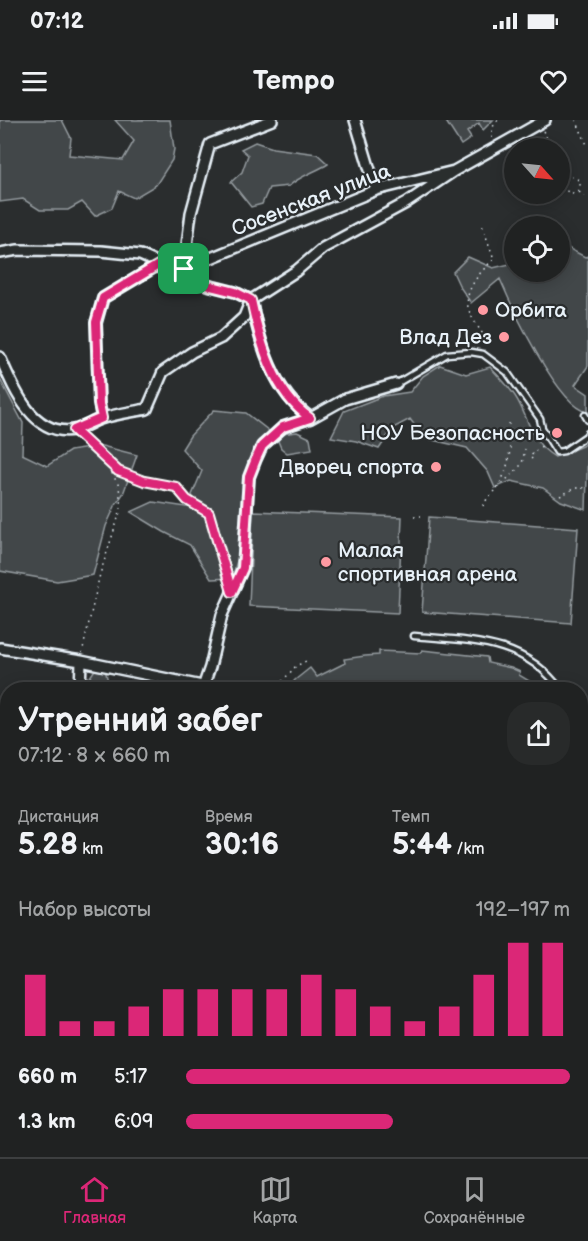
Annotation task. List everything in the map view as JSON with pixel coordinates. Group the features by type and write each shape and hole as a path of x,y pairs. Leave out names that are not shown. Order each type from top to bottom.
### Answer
{"street":[{"path":"184,269 191,213 210,144 272,120"},
{"path":"355,120 376,189"},
{"name":"Сосенская улица","path":"251,300 296,272 322,248 406,203 454,171 541,122"},
{"name":"Сосенская улица","path":"184,269 376,189 454,171"},
{"path":"0,253 18,250 101,251 140,255 160,264 184,269 207,285 235,292 251,300"},
{"path":"102,418 99,404 96,322 103,298 160,264"},
{"path":"0,357 13,389 35,418 51,429 74,430 102,418 147,409 163,372 192,352 221,338 244,316 251,300"},
{"path":"251,300 260,339 276,378 300,411 310,418"},
{"path":"204,682 222,615 243,568 249,477 262,446 283,427 310,418 345,399 396,384"},
{"path":"0,648 81,661 175,682"},
{"path":"80,682 81,661"}],"lane":[{"path":"396,384 447,354 471,352 483,354 507,372 540,419 542,428 557,452 564,451 588,433"},
{"path":"585,415 588,420"},
{"path":"414,636 490,643 522,656 550,674 556,682"}],"path":[{"path":"491,150 492,128 498,120"},
{"path":"576,120 588,147"},
{"path":"541,122 546,138"},
{"path":"570,178 579,180 578,191"},
{"path":"570,192 578,191"},
{"path":"578,191 588,198"},
{"path":"471,352 475,334 482,333 468,306 471,288 483,269 494,259 482,225"},
{"path":"496,490 507,469 511,445 509,423"},
{"path":"74,430 118,471 144,481 176,487 187,500 209,513 232,592"},
{"path":"531,459 534,456 532,453 549,439"},
{"path":"483,506 522,464 525,449"},
{"path":"81,661 100,574 121,509 119,486 104,459"},
{"path":"560,496 575,488 588,488"},
{"path":"414,516 421,516"},
{"path":"282,682 296,666 308,660"}],"shaded area":[{"path":"0,120 62,120 71,138 69,155 123,160 134,141 115,120 170,120 174,149 172,160 156,185 134,198 119,191 112,208 95,216 82,202 68,210 40,210 23,199 0,202"},
{"path":"445,120 493,120 483,130 479,123 467,132 471,138 461,145"},
{"path":"255,142 273,148 317,154 328,164 289,186 269,188 262,204 251,207 231,182 242,172 248,155 241,149"},
{"path":"570,249 585,257 588,256 588,366 575,385 588,394 588,412 576,406 550,375 525,332 500,279 471,303 453,272 468,257 493,268 504,265 504,282 570,282"},
{"path":"440,365 466,374 490,367 515,396 540,445 555,457 582,446 588,441 586,510 561,501 543,488 511,481 495,488 488,472 467,448 424,438 410,419 393,428 379,449 356,441 331,437 344,411 383,396 410,392 423,376"},
{"path":"0,379 23,423 22,454 47,466 70,451 102,446 137,455 123,494 106,526 93,575 57,581 0,571"},
{"path":"214,410 246,413 273,434 259,440 248,461 244,495 243,540 232,578 211,579 190,545 131,512 153,502 186,507 196,506 192,495 202,471 182,449 190,436"},
{"path":"297,432 310,438 312,449 287,453 278,441 282,434"},
{"name":"Малая спортивная арена","path":"253,511 402,517 398,613 249,606"},
{"path":"429,517 578,528 571,623 422,612"},
{"path":"422,650 487,657 488,663 520,672 519,675 531,682 293,682 310,668 317,677 345,663 344,659 379,655 379,651 421,653"},
{"path":"96,668 105,669 108,682 90,682"}],"place":[{"name":"Орбита","path":"483,310"},
{"name":"Влад Дез","path":"504,337"},
{"name":"НОУ Безопасность","path":"557,433"},
{"name":"Дворец спорта","path":"436,467"},
{"name":"Малая спортивная арена","path":"326,562"}],"route":[{"path":"160,264 184,269 207,285 235,292 251,300 260,339 276,378 300,411 310,418 283,427 262,446 256,459 249,477 243,568 232,592 209,513 187,500 176,487 144,481 118,471 74,430 102,418 99,404 96,322 103,298 160,264"}]}
